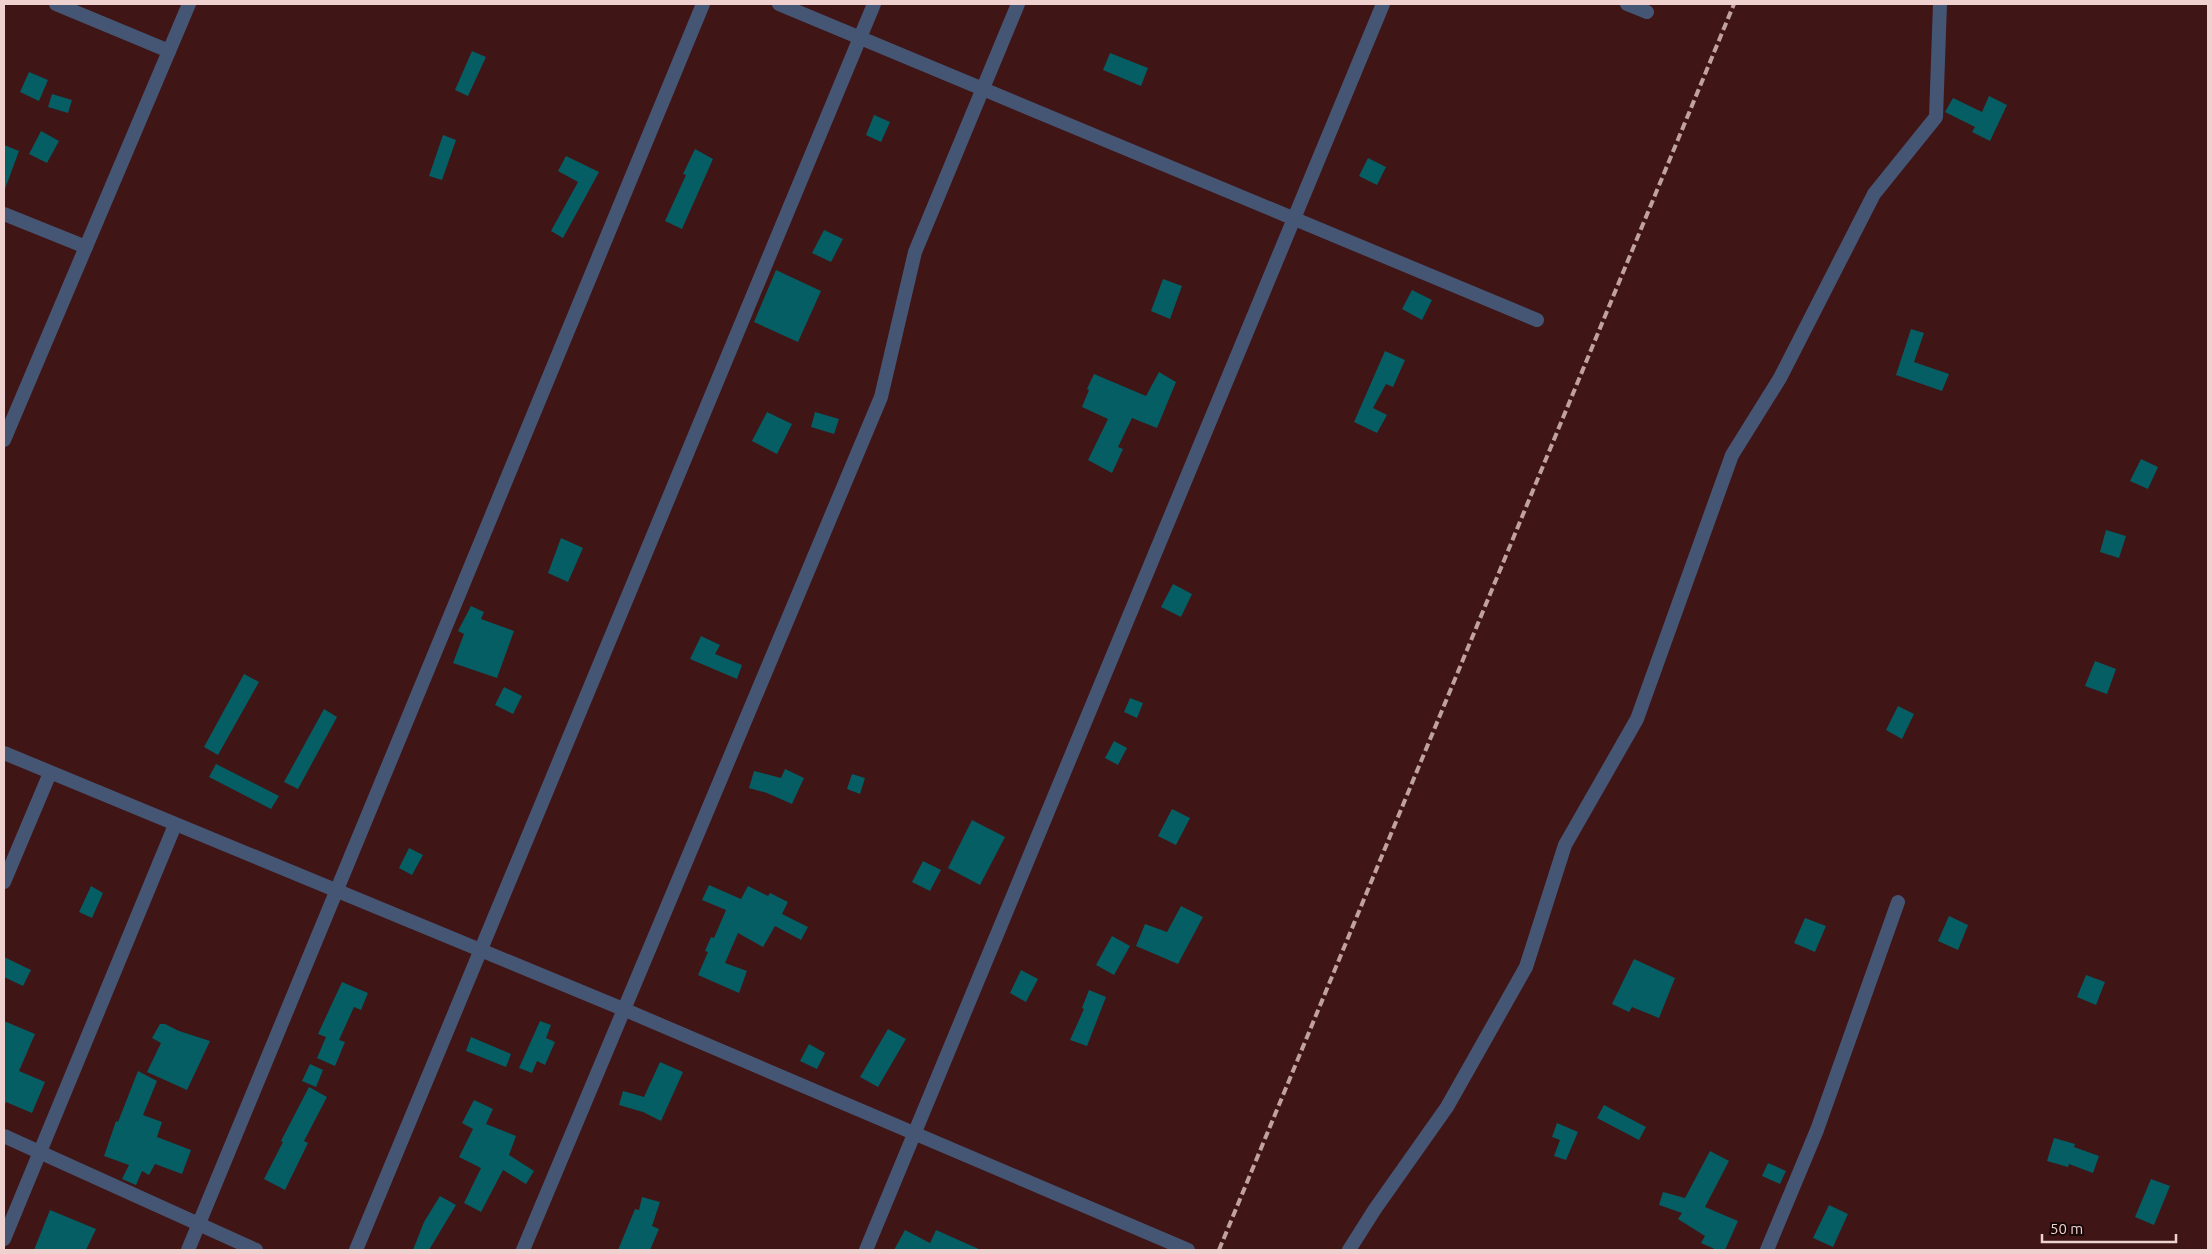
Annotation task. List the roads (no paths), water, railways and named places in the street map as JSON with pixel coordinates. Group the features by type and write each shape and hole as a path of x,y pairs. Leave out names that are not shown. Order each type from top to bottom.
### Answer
{"street":[{"path":"56,4 169,51"},
{"path":"4,440 189,4"},
{"path":"188,1250 703,4"},
{"path":"779,4 1538,320"},
{"path":"356,1250 874,4"},
{"path":"523,1250 881,397 915,252 1018,4"},
{"path":"866,1250 1383,4"},
{"path":"1627,4 1647,12"},
{"path":"1349,1250 1447,1107 1526,967 1565,845 1637,719 1732,454 1780,378 1874,194 1936,118 1940,4"},
{"path":"4,214 86,248"},
{"path":"4,754 623,1009 1188,1250"},
{"path":"4,882 50,772"},
{"path":"4,1239 175,824"},
{"path":"1767,1250 1817,1130 1898,902"},
{"path":"4,1136 256,1250"}],"railway":[{"path":"1219,1250 1734,4"}]}
